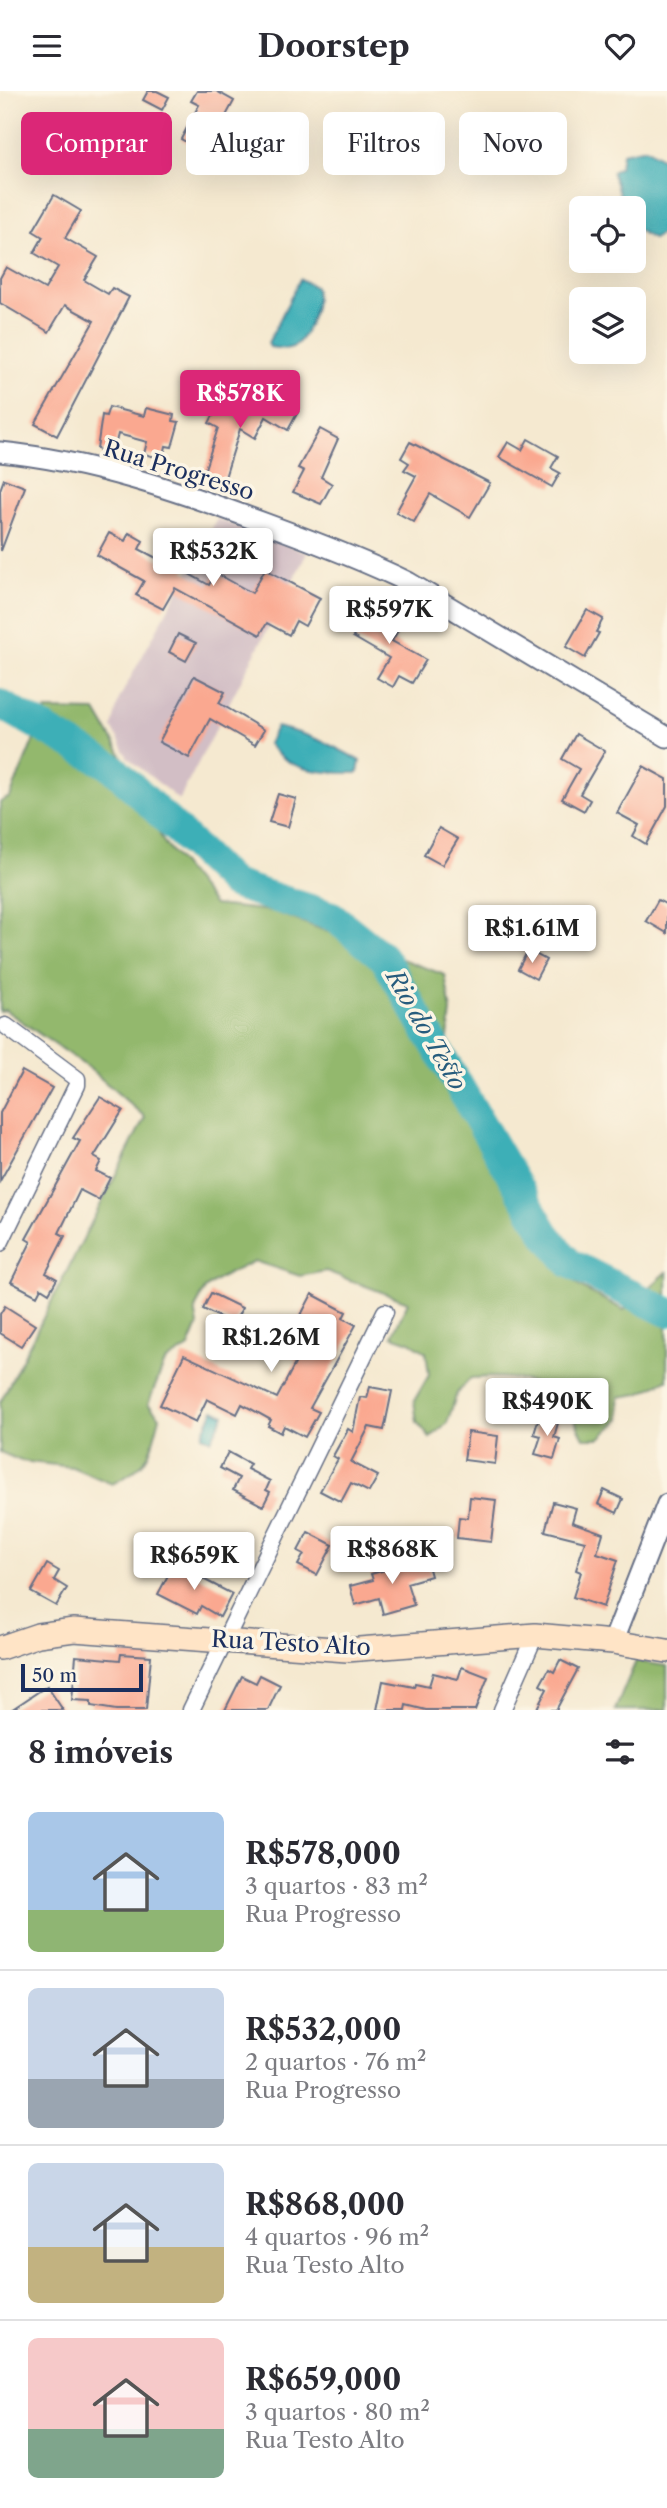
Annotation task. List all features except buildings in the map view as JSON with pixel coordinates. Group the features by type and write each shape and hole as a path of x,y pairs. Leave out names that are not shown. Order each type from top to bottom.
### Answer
{"main road":[{"name":"Rua Testo Alto","path":"0,1648 38,1635 74,1630 347,1650 535,1635 613,1642 667,1651"}],"street":[{"name":"Rua Progresso","path":"0,452 89,467 166,489 370,563 408,582 667,737"},
{"path":"0,1243 77,1085 73,1074 6,1026"},
{"path":"191,1710 386,1312"},
{"path":"613,1642 667,1504"},
{"path":"502,1710 535,1635"}],"shaded area":[{"path":"217,519 307,553 179,800 128,758 112,727 119,699"}],"green space":[{"path":"46,710 96,711 118,749 163,841 214,905 272,911 445,975 451,1011 443,1081 536,1242 580,1287 624,1310 667,1272 667,1380 639,1394 619,1397 620,1419 600,1438 584,1438 563,1401 553,1392 524,1380 491,1377 471,1378 457,1393 447,1423 430,1438 417,1422 414,1401 429,1375 426,1352 410,1342 392,1336 408,1302 326,1271 300,1276 254,1261 220,1278 205,1289 195,1309 198,1325 189,1347 165,1362 148,1404 160,1417 150,1451 141,1465 125,1478 112,1484 72,1467 21,1461 0,1452 0,1403 145,1117 90,1069 5,1010 0,1012 0,802 10,797"},
{"path":"636,1661 667,1666 667,1710 615,1710"}],"water":[{"path":"646,148 664,160 667,170 667,230 653,239 646,235 646,196 620,196 612,172 620,167 622,153"},
{"path":"300,279 315,287 316,301 309,325 301,339 291,348 270,347 268,343"},
{"path":"276,727 309,736 350,755 360,761 358,773 308,769 287,761 268,744"},
{"path":"214,1410 224,1415 211,1440 202,1435"}],"waterway":[{"name":"Rio do Testo","path":"0,704 112,767 233,884 332,916 384,958 545,1233 569,1263 667,1312"}]}
